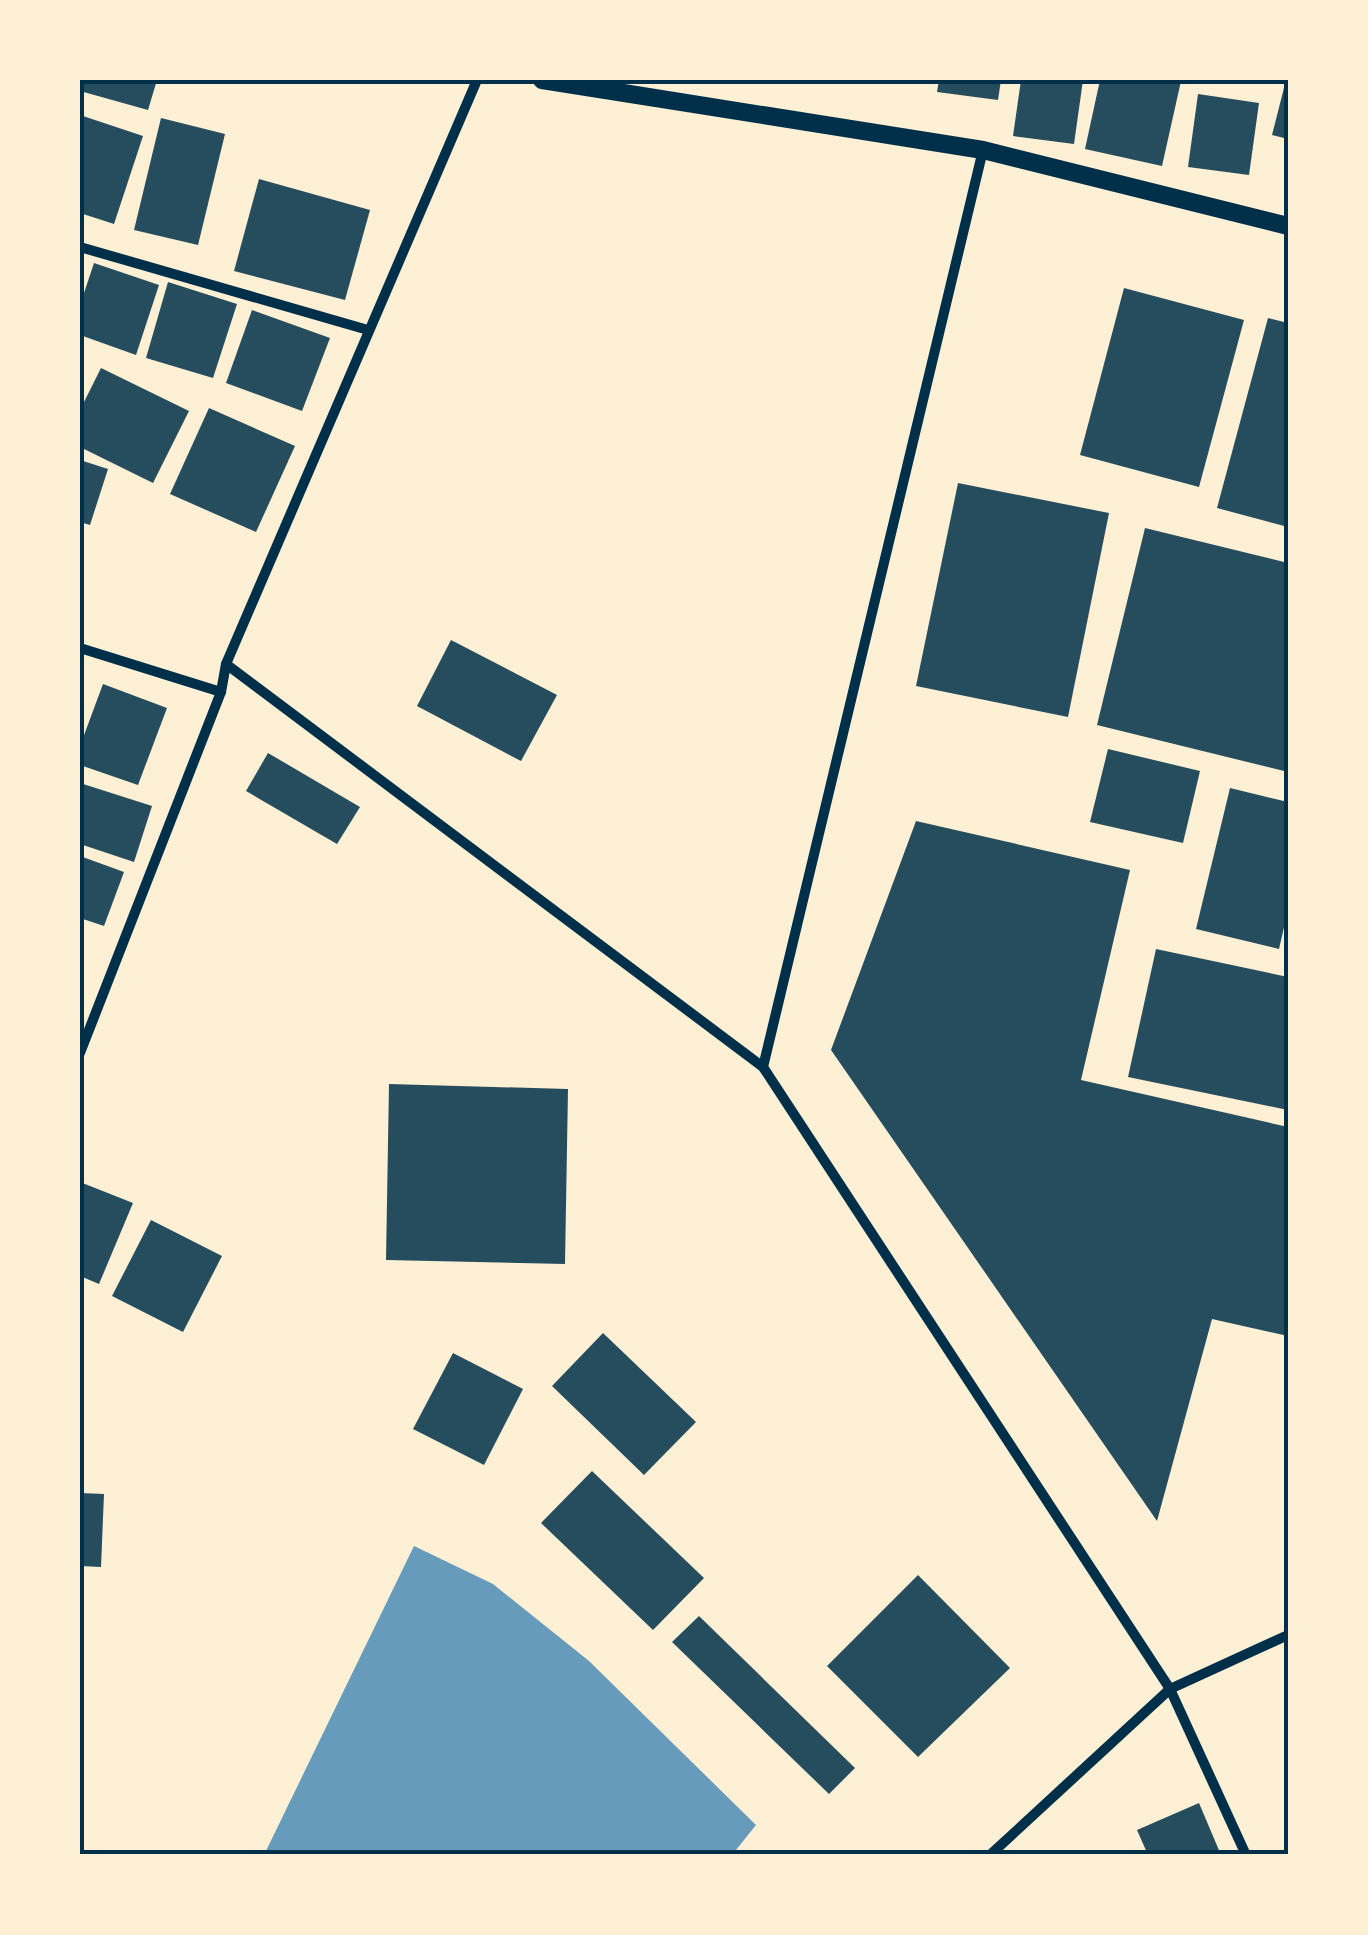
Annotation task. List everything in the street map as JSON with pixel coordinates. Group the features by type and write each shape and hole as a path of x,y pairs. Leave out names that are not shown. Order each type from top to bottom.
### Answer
{"street":[{"path":"80,1053 221,692 226,664 477,80"},
{"path":"542,80 596,85 983,150 1288,226"},
{"path":"763,1066 983,150"},
{"path":"80,247 368,330"},
{"path":"80,648 221,692"},
{"path":"226,664 763,1066 1170,1689 1246,1855"},
{"path":"990,1855 1170,1689 1288,1635"}],"water":[{"path":"414,1546 493,1584 589,1661 756,1825 732,1855 264,1855"}],"building":[{"path":"80,80 157,80 148,110 80,91"},
{"path":"939,80 1001,80 998,100 937,92"},
{"path":"1021,80 1083,80 1074,144 1013,136"},
{"path":"1100,80 1181,81 1162,166 1085,149"},
{"path":"1288,80 1288,139 1272,135"},
{"path":"1198,94 1259,103 1249,175 1188,167"},
{"path":"80,115 143,136 114,224 80,213"},
{"path":"161,118 225,134 198,245 134,230"},
{"path":"259,179 370,210 345,300 234,271"},
{"path":"94,263 159,285 136,355 80,335 80,305"},
{"path":"168,282 237,304 213,378 146,358"},
{"path":"1124,288 1244,320 1199,487 1080,455"},
{"path":"252,310 330,338 302,411 226,383"},
{"path":"1268,318 1288,323 1288,527 1217,508"},
{"path":"101,368 189,411 153,483 80,447 80,410"},
{"path":"209,408 295,446 256,532 170,494"},
{"path":"80,460 108,469 90,525 80,522"},
{"path":"958,483 1109,513 1068,717 916,686"},
{"path":"1145,528 1288,563 1288,772 1097,725"},
{"path":"451,640 557,695 521,761 417,706"},
{"path":"103,684 167,708 138,785 80,765 80,746"},
{"path":"1108,749 1200,771 1183,843 1090,822"},
{"path":"268,753 360,807 337,844 246,791"},
{"path":"80,783 152,806 134,862 80,844"},
{"path":"1230,788 1288,802 1288,910 1279,949 1196,929"},
{"path":"916,821 1130,870 1081,1080 1288,1127 1288,1336 1212,1319 1157,1521 831,1050"},
{"path":"80,856 124,872 104,926 80,918"},
{"path":"1156,949 1288,977 1288,1110 1128,1077"},
{"path":"389,1084 568,1089 565,1264 386,1260"},
{"path":"80,1182 133,1203 99,1284 80,1276"},
{"path":"151,1220 222,1256 183,1332 112,1296"},
{"path":"603,1333 696,1422 644,1475 552,1386"},
{"path":"453,1353 523,1389 484,1465 413,1429"},
{"path":"592,1471 704,1578 653,1630 541,1523"},
{"path":"80,1493 104,1494 101,1567 80,1566"},
{"path":"918,1575 1010,1668 918,1757 827,1666"},
{"path":"699,1616 855,1768 829,1794 672,1642"},
{"path":"1199,1803 1221,1855 1148,1855 1137,1830"}]}
